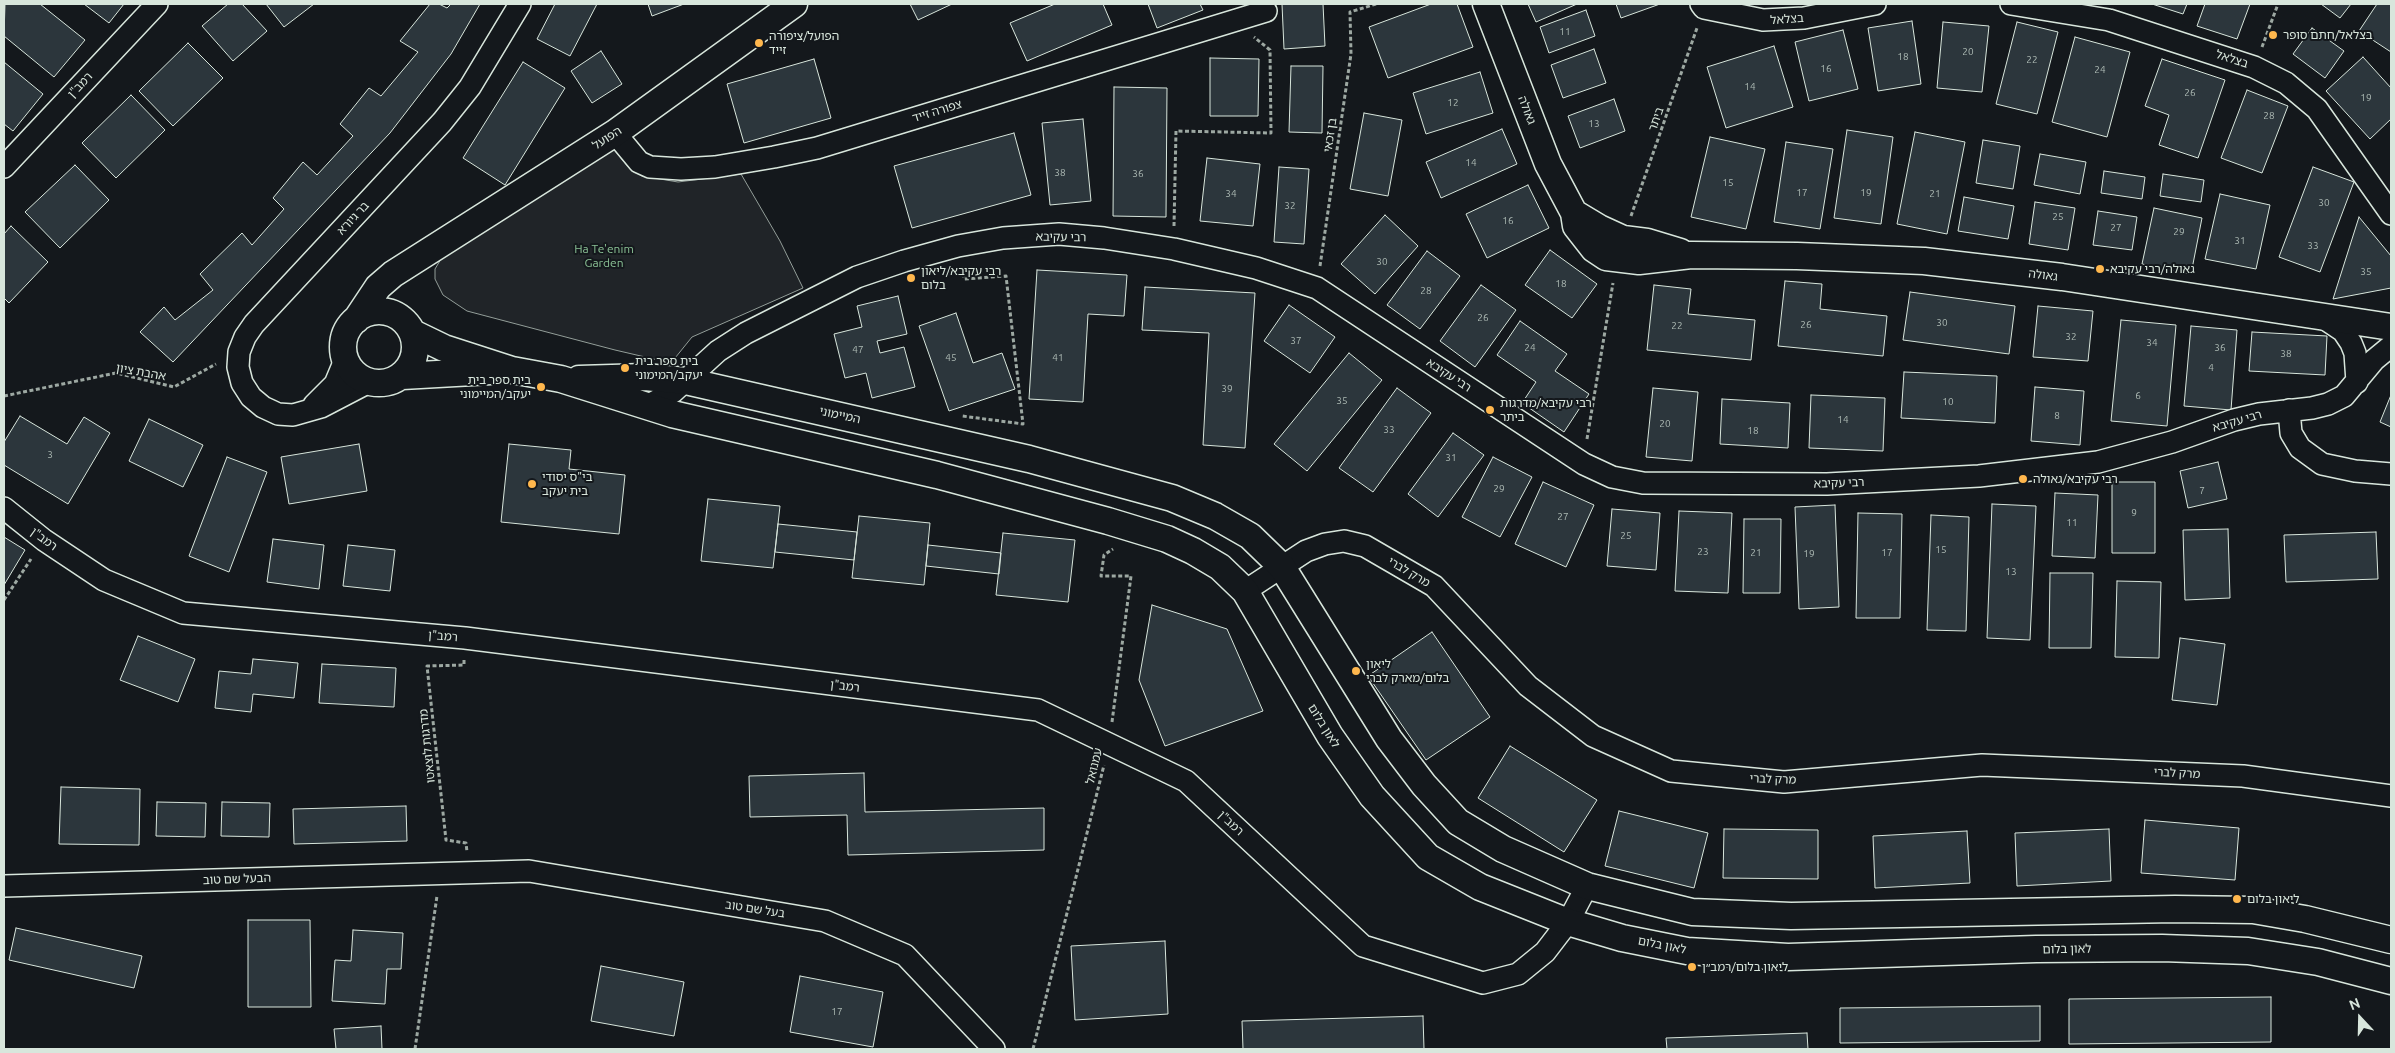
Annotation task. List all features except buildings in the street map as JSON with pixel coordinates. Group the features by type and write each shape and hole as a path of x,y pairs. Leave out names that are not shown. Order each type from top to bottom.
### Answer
{"street":[{"name":"רמב\"ן","path":"4,167 157,4"},
{"name":"בר גיורא","path":"369,382 321,408 293,415 278,414 263,407 251,397 242,383 238,367 239,352 245,336 254,324 447,115 470,87 520,4"},
{"name":"הפועל","path":"356,320 378,287 412,261 615,133 794,4"},
{"name":"גאולה","path":"1486,4 1548,164 1574,212 1576,226 1594,249 1606,257 1620,250 1639,262 1691,255 1797,256 1924,261 2062,277 2318,314 2391,327"},
{"name":"בצלאל","path":"1702,6 1763,20 1804,18 1875,4"},
{"name":"בצלאל","path":"2011,4 2109,20 2254,67 2286,82 2317,109 2391,214"},
{"name":"צפורה זייד","path":"615,133 638,162 650,167 681,170 715,167 774,157 817,148 1266,11"},
{"name":"רבי עקיבא","path":"646,407 668,396 718,351 746,333 791,309 857,278 904,261 958,246 1003,238 1059,234 1104,238 1174,250 1256,268 1317,288 1584,464 1612,477 1643,483 1827,484 1979,476 2098,462 2172,442 2234,420 2328,404 2344,396 2374,360 2391,346"},
{"path":"410,328 398,315 386,311 365,314 348,328 344,338 345,360 358,377 380,384 402,376 410,367 415,356 416,344 401,298 401,286 404,274 412,261"},
{"path":"2318,314 2344,331 2351,343 2355,354 2357,382"},
{"name":"המיימוני","path":"410,328 444,348 512,370 561,379 646,407 937,475 1108,520"},
{"path":"293,415 313,406 325,395 338,378 345,360"},
{"name":"המיימוני","path":"402,376 512,370"},
{"name":"המיימוני","path":"561,379 645,377 686,381 938,437 1116,482 1172,498 1215,516 1250,536 1282,567"},
{"path":"2290,410 2291,433 2300,448 2322,464 2355,471 2391,474"},
{"name":"רמב\"ן","path":"4,508 44,540 104,580 183,613 464,638 1038,710 1186,781 1363,946 1483,983 1518,974 1545,952 1568,922 1586,886"},
{"name":"לאון בלום","path":"1108,520 1193,551 1220,567 1244,591 1330,736 1372,796 1428,857 1480,887 1568,922 1622,938 1687,951 1788,957 2036,949 2162,948 2248,950 2318,962 2391,981"},
{"name":"מרק לברי","path":"1244,591 1306,551 1325,544 1344,542 1365,546 1434,586 1528,686 1593,736 1671,771 1784,782 1982,764 2243,776 2391,796"},
{"path":"1282,567 1389,739 1424,784 1458,822 1502,849 1586,886 1692,912 1791,916 2175,909 2253,910 2305,919 2391,940"},
{"name":"בעל שם טוב","path":"470,872 529,871 826,921 905,955 994,1049"},
{"name":"הבעל שם טוב","path":"4,886 470,872"}],"path":[{"name":"בן זכאי","path":"1317,288 1351,54 1350,12 1376,4"},
{"path":"2254,67 2278,4"},
{"name":"ביתר","path":"1584,464 1620,250 1702,6"},
{"path":"1174,250 1176,131 1271,133 1270,50 1234,21"},
{"path":"958,246 964,279 1006,276 1023,424 958,416"},
{"name":"אהבת ציון","path":"4,396 116,373 174,386 239,352"},
{"name":"עמנואל","path":"1033,1049 1109,744 1131,576 1101,576 1104,555 1140,531"},
{"path":"4,600 44,540"},
{"name":"מדרגות לוצאטו","path":"464,638 464,666 427,666 446,840 466,843 470,872"},
{"path":"415,1049 440,872"}],"green space":[{"name":"Ha Te'enim Garden","path":"611,146 629,168 642,176 678,182 741,174 780,241 803,288 692,337 671,363 467,311 443,295 435,279 435,269 441,259"}],"place":[{"name":"בצלאל/חתם סופר","path":"2273,35"},
{"name":"הפועל/ציפורה זייד","path":"759,43"},
{"name":"גאולה/רבי עקיבא","path":"2100,269"},
{"name":"רבי עקיבא/ליאון בלום","path":"911,278"},
{"name":"בית ספר בית יעקב/המימוני","path":"625,368"},
{"name":"בית ספר בית יעקב/המיימוני","path":"541,387"},
{"name":"רבי עקיבא/מדרגות ביתר","path":"1490,410"},
{"name":"רבי עקיבא/גאולה","path":"2023,479"},
{"name":"בי\"ס יסודי בית יעקב","path":"532,484"},
{"name":"ליאון בלום/מארק לברי","path":"1356,671"},
{"name":"ליאון בלום","path":"2237,899"},
{"name":"ליאון בלום/רמב״ן","path":"1692,967"}]}
